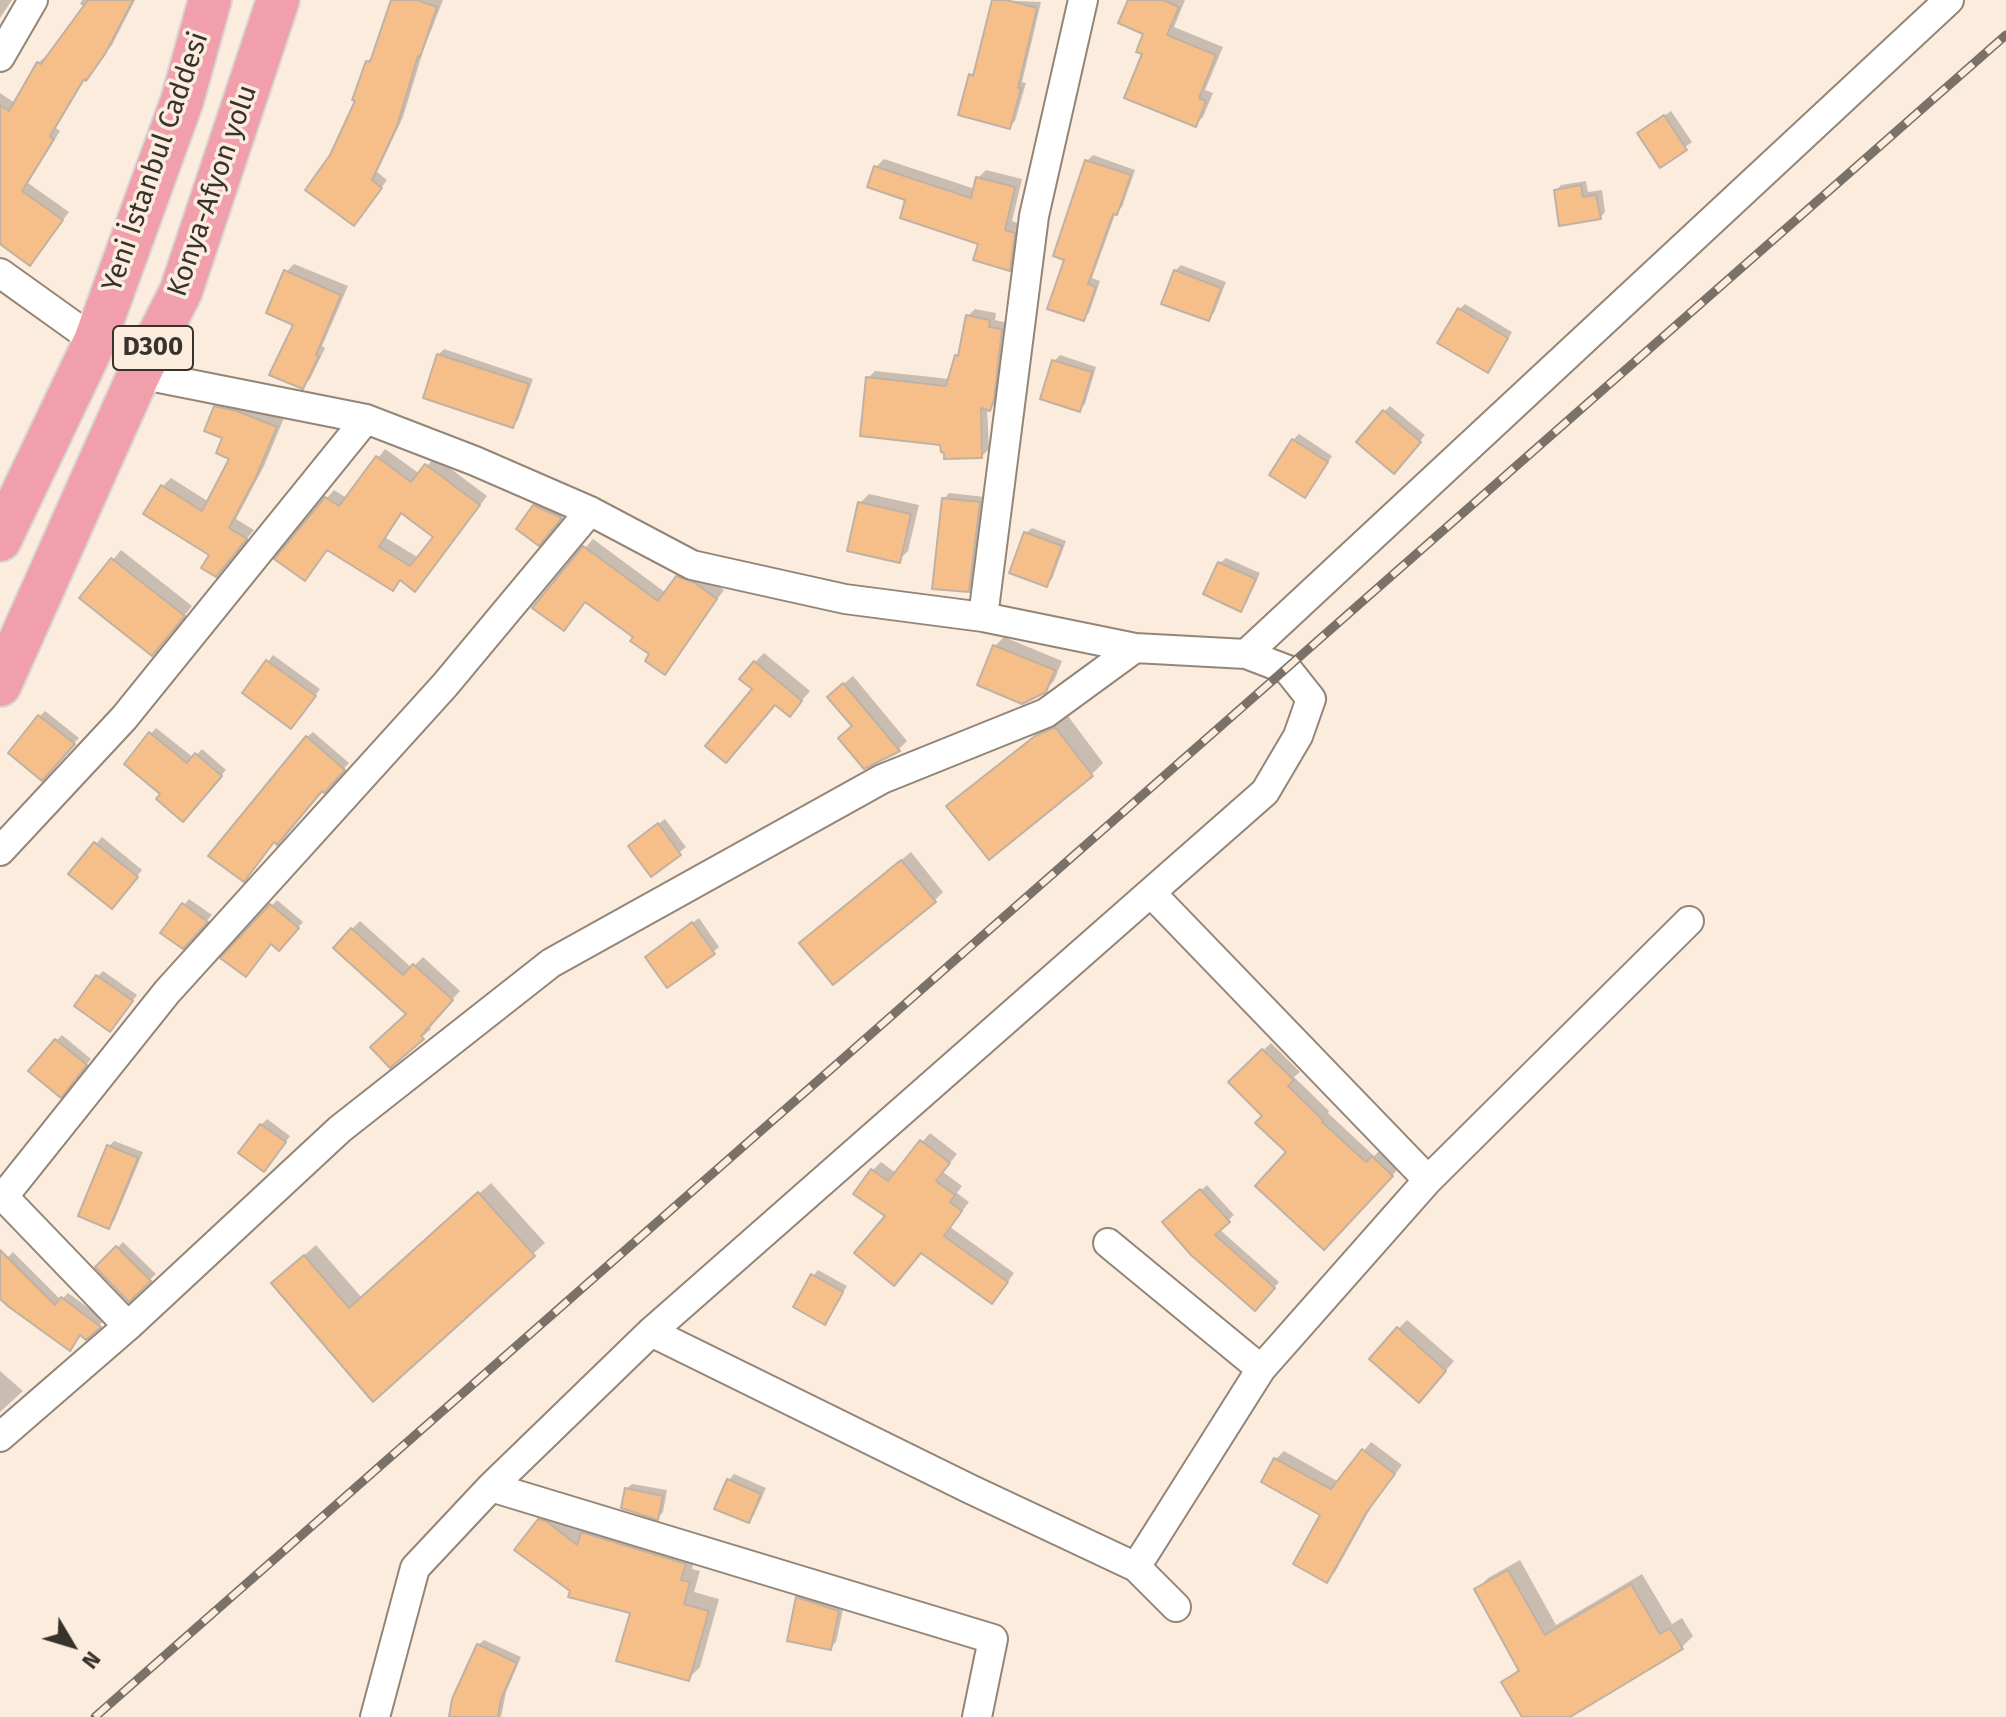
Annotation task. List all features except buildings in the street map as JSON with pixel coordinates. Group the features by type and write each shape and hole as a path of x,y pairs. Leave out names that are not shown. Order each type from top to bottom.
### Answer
{"highway":[{"name":"Yeni İstanbul Caddesi","path":"0,540 95,341 182,101 210,0"},
{"name":"Konya-Afyon yolu","path":"0,685 139,374 181,291 278,0"}],"street":[{"path":"0,57 33,0"},
{"path":"983,617 1034,216 1083,0"},
{"path":"1246,654 1949,0"},
{"path":"0,273 95,341"},
{"path":"139,374 366,419 475,461 590,511 692,565 845,599 983,617 1135,648 1246,654 1288,670 1311,699 1298,736 1265,792 651,1332 491,1487 415,1568 375,1717"},
{"path":"0,851 124,718 366,419"},
{"path":"128,1326 2,1194 167,992 445,685 590,511"},
{"path":"0,1437 128,1326 340,1129 551,963 882,779 1046,713 1135,648"},
{"path":"1152,894 1428,1180"},
{"path":"1136,1567 1261,1369 1428,1180 1689,921"},
{"path":"1108,1243 1261,1369"},
{"path":"651,1332 1136,1567 1176,1607"},
{"path":"491,1487 993,1639 977,1717"}],"railway":[{"path":"95,1717 2006,35"}]}
